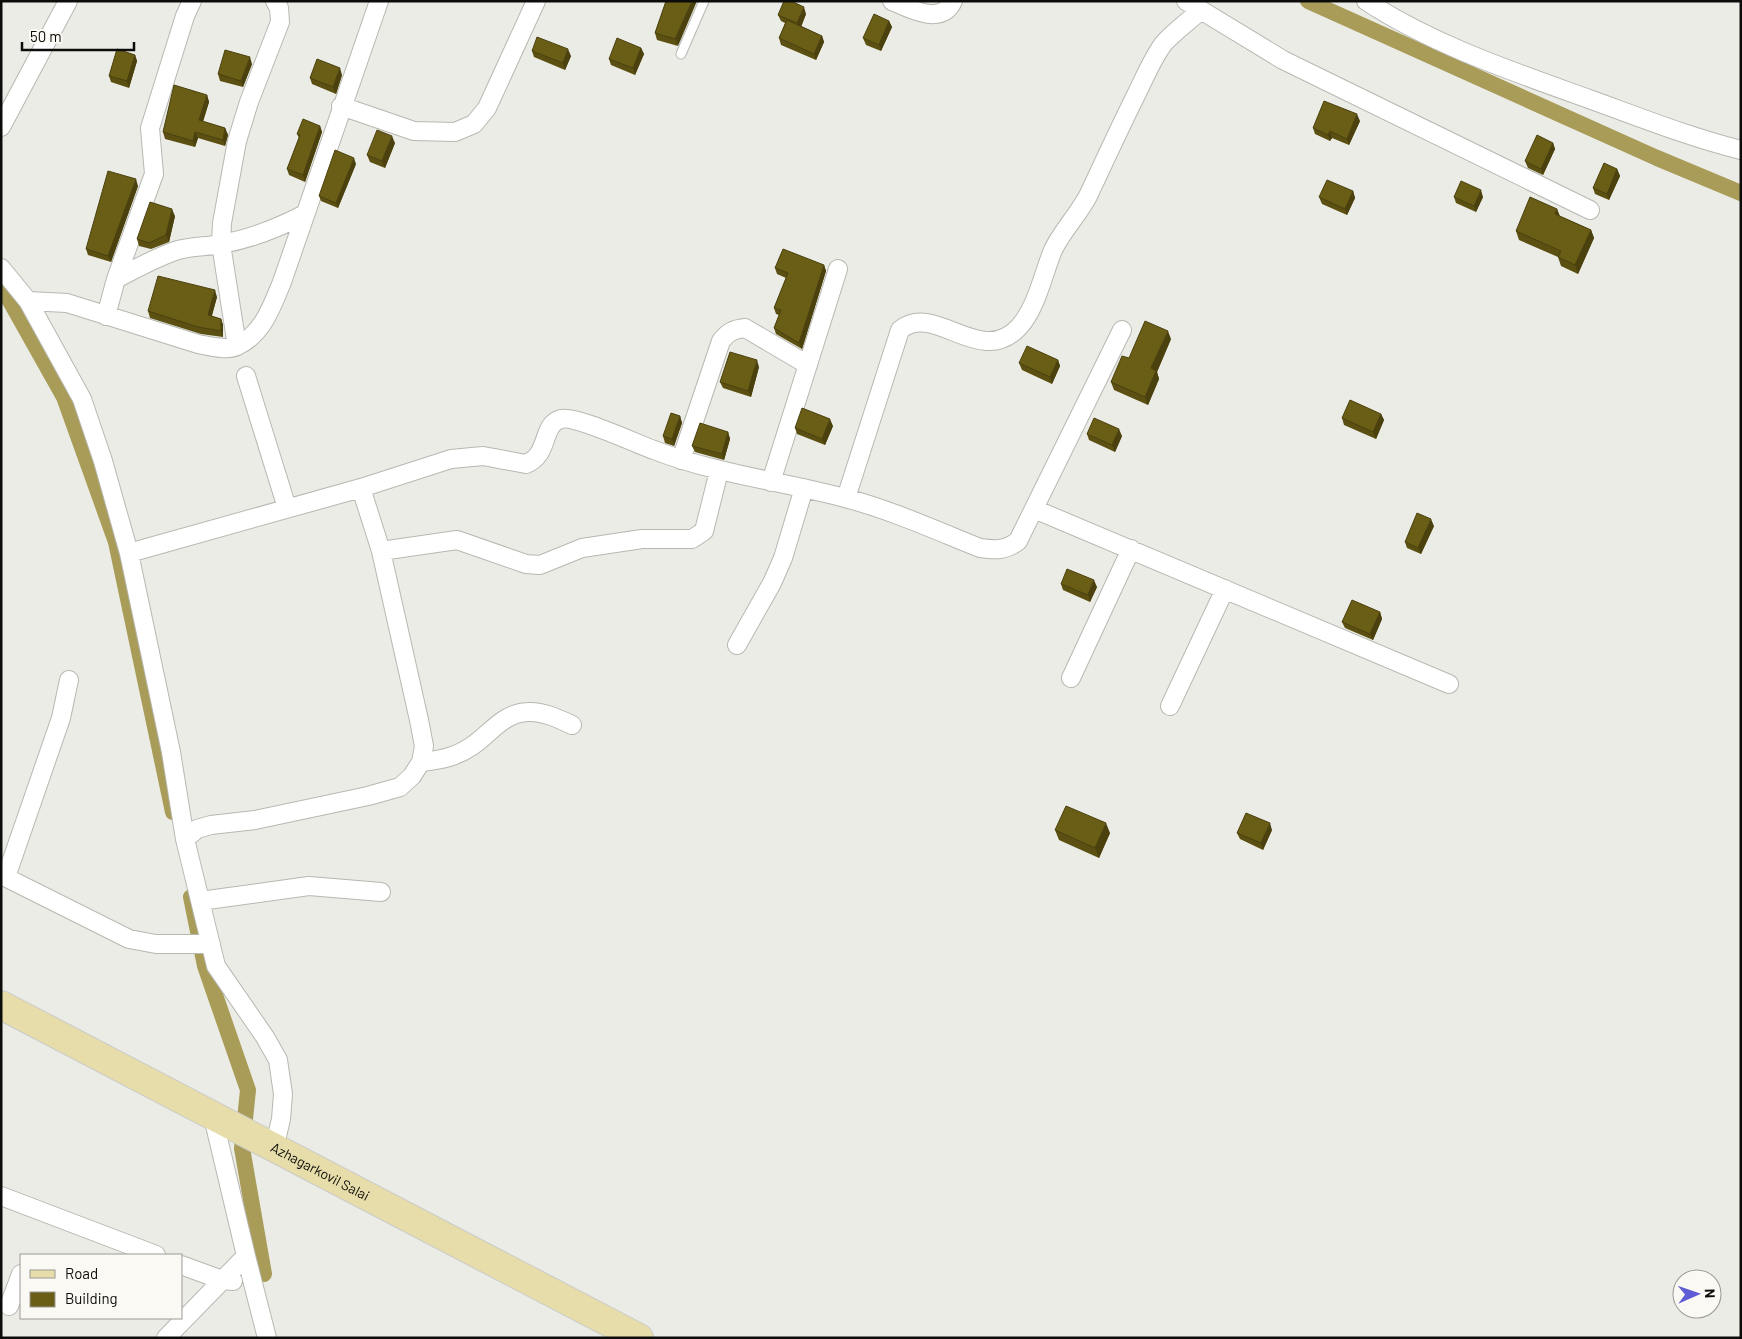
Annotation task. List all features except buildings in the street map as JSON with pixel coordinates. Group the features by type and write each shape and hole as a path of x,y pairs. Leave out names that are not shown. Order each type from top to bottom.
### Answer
{"main road":[{"name":"Azhagarkovil Salai","path":"1,1005 629,1335"}],"street":[{"path":"1,127 68,1"},
{"path":"106,316 116,279 154,174 150,128 192,1"},
{"path":"237,346 221,244 227,186 237,141 280,22 279,8 275,1"},
{"path":"28,301 67,303 198,344 237,346 262,327 269,315 379,1"},
{"path":"341,106 414,131 455,132 474,124 487,108 536,1"},
{"path":"892,1 930,14 940,14 950,8 953,1"},
{"path":"1366,1 1424,32 1476,56 1582,96 1741,150"},
{"path":"846,498 900,330 907,324 928,323 974,340 993,341 1007,338 1020,326 1032,303 1053,250 1080,210 1147,73 1163,45 1194,6 1283,60 1590,210"},
{"path":"116,279 174,251 191,246 221,244 278,228 304,214"},
{"path":"1,268 28,301 82,399 103,461 128,553 171,752 185,839 200,901 202,945 265,1037 278,1060 283,1094 281,1119 245,1133 246,1256 267,1338"},
{"path":"771,482 838,269"},
{"path":"681,460 721,341 727,333 735,329 746,328 808,365"},
{"path":"128,553 361,488 451,459 483,456 526,464 540,456 549,429 555,421 562,418 591,426 681,460 719,471 846,498 980,548 996,550 1010,548 1018,542 1122,330"},
{"path":"246,376 287,508"},
{"path":"381,551 457,540 526,564 540,565 582,548 642,539 692,539 704,531 719,471"},
{"path":"185,839 198,829 211,824 255,820 368,796 400,787 412,776 421,762 424,746 419,720 381,551 361,488"},
{"path":"737,645 772,583 783,558 804,488"},
{"path":"1034,509 1450,684"},
{"path":"1071,678 1131,549"},
{"path":"1170,706 1225,589"},
{"path":"69,680 61,718 3,876 129,939 156,944 202,945"},
{"path":"421,762 442,760 454,756 474,745 511,715 529,711 550,715 572,725"},
{"path":"200,901 309,886 381,892"},
{"path":"1,1196 153,1254"},
{"path":"182,1312 222,1280 246,1256"},
{"path":"182,1265 222,1280 253,1282"},
{"path":"9,1306 20,1277"},
{"path":"166,1338 172,1320"}],"lane":[{"path":"681,54 704,1"}],"waterway":[{"path":"1308,1 1657,158 1741,193"},
{"path":"1,285 64,397 116,542 173,812"},
{"path":"191,897 205,966 248,1090 242,1148 264,1274"}]}
